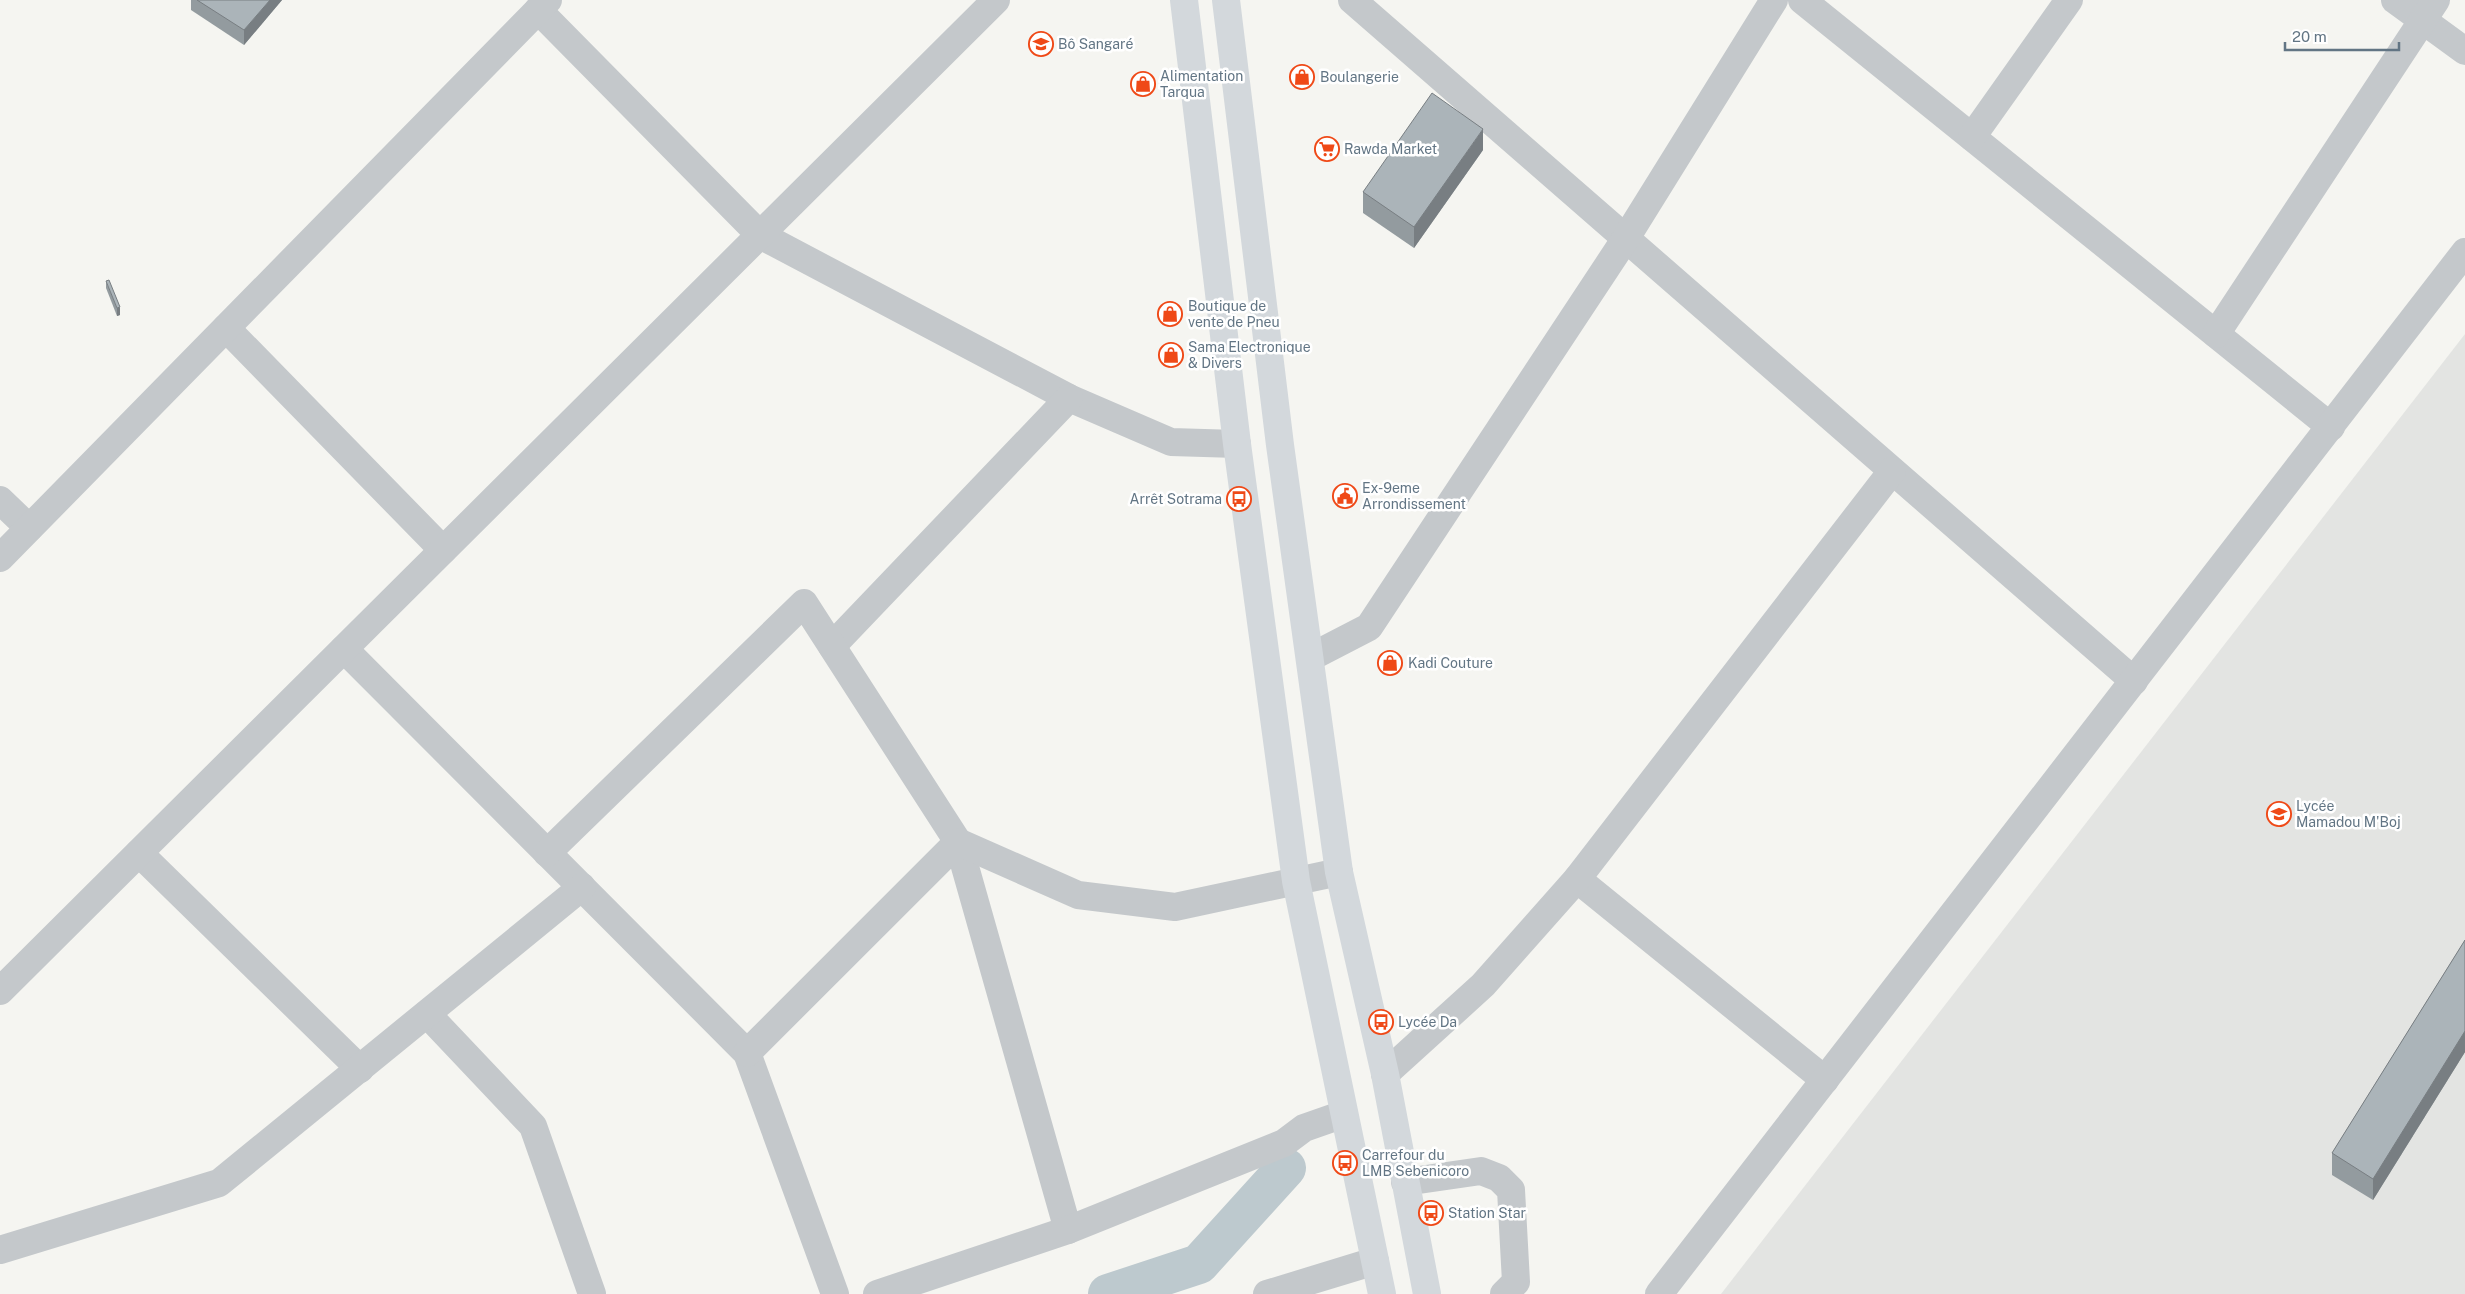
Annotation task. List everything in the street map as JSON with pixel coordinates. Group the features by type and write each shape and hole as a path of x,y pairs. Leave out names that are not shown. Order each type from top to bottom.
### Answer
{"highway":[{"path":"1184,0 1237,444 1296,882 1382,1294"},
{"path":"1226,0 1280,445 1311,657 1339,872 1384,1074 1427,1294"}],"street":[{"path":"0,991 996,0"},
{"path":"1352,0 2134,681"},
{"path":"1311,657 1369,626 1626,238 1774,0"},
{"path":"1802,0 2330,426"},
{"path":"1972,137 2069,0"},
{"path":"2395,0 2430,10 2465,51"},
{"path":"0,558 543,5 760,235 1069,398 1170,442 1237,444"},
{"path":"2216,334 2430,10"},
{"path":"1659,1294 2465,252"},
{"path":"226,328 443,550"},
{"path":"832,646 1069,398"},
{"path":"1384,1074 1483,985 1577,879 1892,471"},
{"path":"0,500 29,528"},
{"path":"547,853 804,604 958,842 1068,1230"},
{"path":"344,648 747,1053 835,1294"},
{"path":"958,842 1078,895 1175,907 1339,872"},
{"path":"747,1053 958,842"},
{"path":"139,853 360,1069"},
{"path":"1577,879 1825,1080"},
{"path":"0,1250 219,1184 582,887"},
{"path":"427,1014 533,1126 592,1294"},
{"path":"877,1294 1068,1230 1284,1142 1304,1128 1344,1114"},
{"path":"1405,1182 1481,1171 1499,1178 1511,1190 1516,1282 1504,1294"},
{"path":"1267,1294 1375,1261"}],"shaded area":[{"name":"Lycée Mamadou M'Boj","path":"2465,334 2465,1294 1721,1294"}],"building":[{"path":"197,0 270,0 244,30"},
{"path":"1432,93 1483,129 1414,227 1363,192"},
{"path":"109,280 120,307 117,308 106,281"},
{"path":"2465,940 2465,1031 2373,1179 2332,1153"}],"waterway":[{"path":"1108,1294 1199,1264 1286,1168"}],"place":[{"name":"Bô Sangaré","path":"1041,44"},
{"name":"Boulangerie","path":"1302,77"},
{"name":"Alimentation Tarqua","path":"1143,84"},
{"name":"Rawda Market","path":"1327,149"},
{"name":"Boutique de vente de Pneu","path":"1170,314"},
{"name":"Sama Electronique & Divers","path":"1171,355"},
{"name":"Ex-9eme Arrondissement","path":"1345,496"},
{"name":"Arrêt Sotrama","path":"1239,499"},
{"name":"Kadi Couture","path":"1390,663"},
{"name":"Lycée Mamadou M'Boj","path":"2279,814"},
{"name":"Lycée Da","path":"1381,1022"},
{"name":"Carrefour du LMB Sebenicoro","path":"1345,1163"},
{"name":"Station Star","path":"1431,1213"}]}
